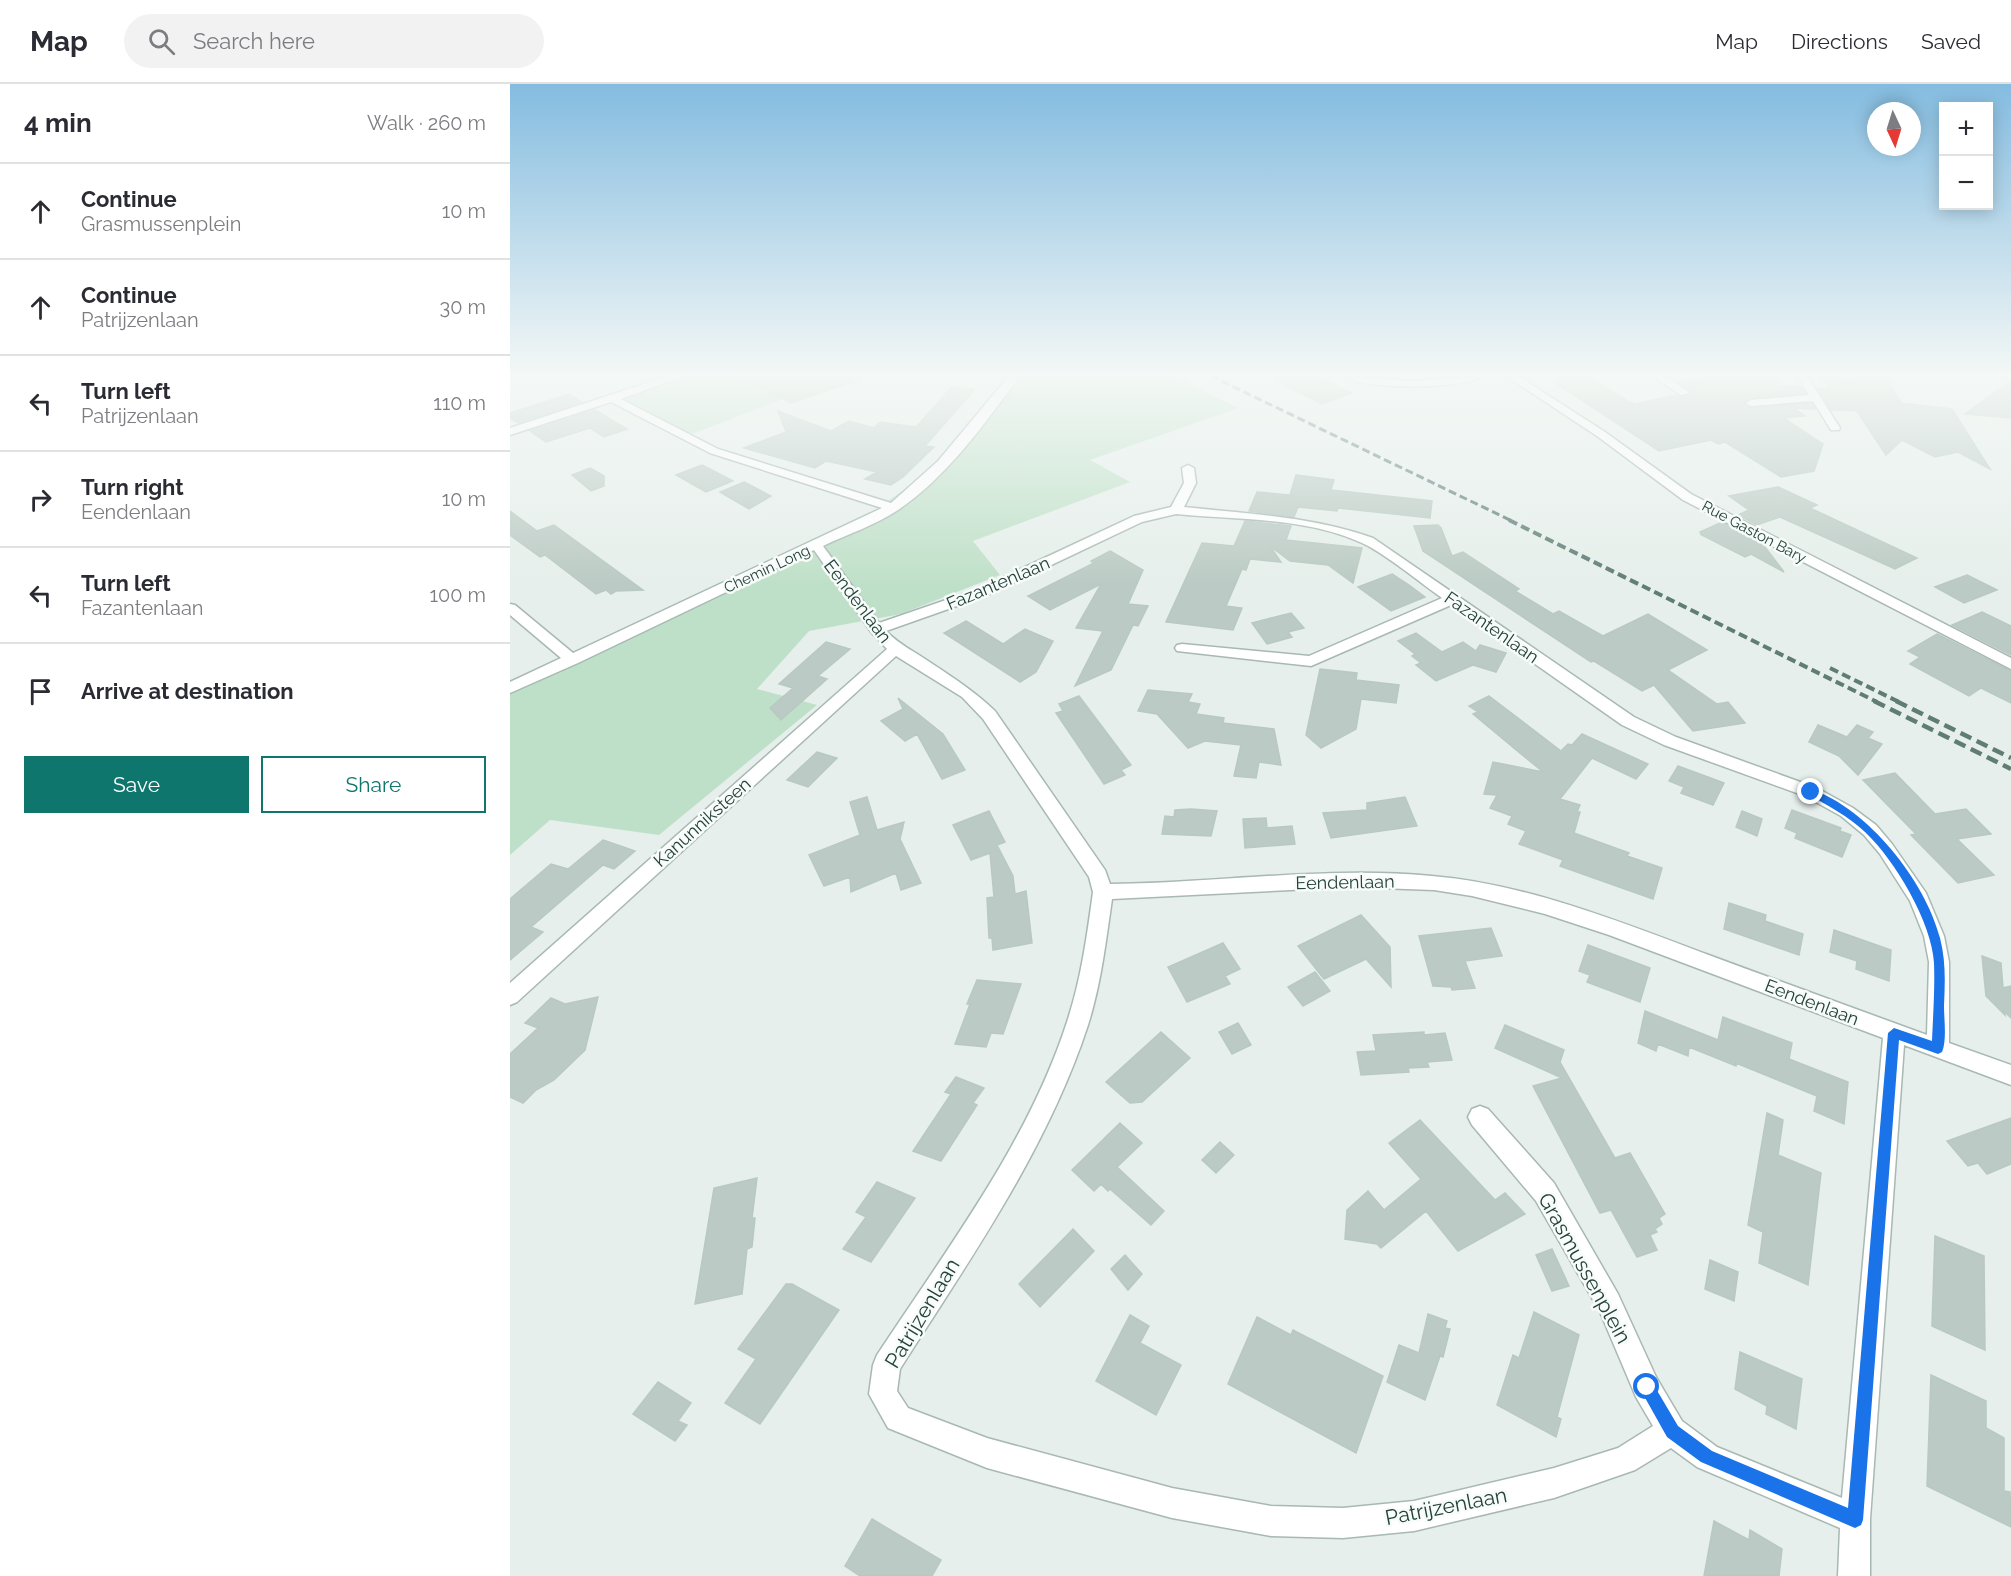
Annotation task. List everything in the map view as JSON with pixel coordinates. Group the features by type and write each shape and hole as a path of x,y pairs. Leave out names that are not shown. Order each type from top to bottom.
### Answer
{"street":[{"path":"704,446 714,451 893,508"},
{"name":"Chemin Long","path":"510,688 817,546 893,508 911,495 957,446"},
{"name":"Rue Gaston Bary","path":"1617,446 1696,502 2011,664"},
{"path":"1176,510 1190,483 1188,468"},
{"name":"Fazantenlaan","path":"876,629 983,592 1138,519 1176,510 1318,525 1346,531 1368,541 1628,721 1670,741 1811,792 1848,812 1870,830 1886,849 1919,898 1934,936 1940,962 1938,1048"},
{"name":"Eendenlaan","path":"817,546 876,629 895,650 923,664 968,694 990,715 1098,875 1103,892 1156,892 1368,879 1436,884 1494,893 1589,919 2011,1075"},
{"path":"1182,648 1311,661 1452,599"},
{"path":"510,608 573,660"},
{"name":"Kanunniksteen","path":"510,996 895,650"},
{"name":"Patrijzenlaan","path":"1103,892 1095,954 1077,1025 1053,1085 1022,1151 887,1365 883,1394 898,1418 987,1453 1172,1503 1271,1521 1343,1523 1414,1516 1554,1483 1625,1460 1672,1431"},
{"path":"1854,1576 1855,1520 1894,1033"},
{"name":"Grasmussenplein","path":"1480,1118 1545,1192 1610,1303 1647,1387 1672,1431"},
{"path":"1672,1431 1707,1456 1855,1520"}],"green space":[{"path":"950,446 1131,446 1090,460 1130,482 973,541 1000,575 901,614 809,631 757,689 817,705 659,835 550,820 510,855 510,693 828,544 923,476"}],"building":[{"path":"750,446 934,447 903,477 891,485 865,479 877,472 826,461 815,468 744,448"},
{"path":"1651,446 1684,446 1659,451"},
{"path":"1731,446 1822,446 1814,471 1781,477"},
{"path":"1880,446 1896,446 1886,455"},
{"path":"1913,446 1975,446 1990,469 1958,452 1935,457"},
{"path":"702,465 733,481 706,492 676,475"},
{"path":"590,468 604,476 604,486 591,491 572,475"},
{"path":"1296,475 1334,480 1331,490 1432,501 1430,518 1338,508 1337,511 1298,507 1294,517 1249,511 1257,492 1290,495"},
{"path":"744,482 771,496 749,509 720,492"},
{"path":"1778,487 1817,505 1810,508 1917,558 1895,569 1780,517 1757,525 1738,515 1749,510 1729,496"},
{"path":"510,511 537,531 554,525 643,590 616,591 611,594 606,590 596,594 545,555 540,557 510,535"},
{"path":"1245,521 1291,526 1286,540 1362,548 1353,583 1328,565 1290,561 1270,546 1281,562 1250,559 1246,570 1242,569 1226,606 1242,608 1233,630 1166,622 1202,543 1234,546"},
{"path":"1722,522 1762,543 1784,572 1751,554 1745,557 1700,534"},
{"path":"1438,525 1452,556 1463,552 1519,589 1515,591 1553,614 1559,611 1603,636 1648,614 1707,650 1668,670 1717,704 1728,702 1745,723 1693,731 1654,685 1642,691 1594,661 1591,662 1423,551 1414,526"},
{"path":"1110,551 1143,570 1128,604 1148,606 1138,626 1133,625 1111,670 1075,686 1103,631 1076,628 1101,584 1050,610 1028,596 1094,563 1091,561"},
{"path":"1392,574 1425,597 1391,611 1358,587"},
{"path":"1967,575 1997,590 1964,603 1935,587"},
{"path":"1982,612 2011,626 2011,655 1952,625"},
{"path":"1291,613 1304,628 1288,632 1292,637 1267,644 1252,623"},
{"path":"966,621 1003,644 1025,629 1053,641 1036,672 1020,682 944,633"},
{"path":"1416,633 1442,652 1463,642 1476,651 1480,645 1506,653 1496,672 1473,665 1436,681 1416,665 1421,663 1412,656 1415,654 1398,641"},
{"path":"1937,634 2011,671 2011,703 1981,688 1969,696 1910,664 1920,657 1908,651"},
{"path":"826,642 850,649 818,676 827,679 781,720 770,708 793,688 779,684"},
{"path":"1320,669 1357,673 1356,680 1399,685 1396,703 1361,699 1356,729 1321,748 1306,735"},
{"path":"1148,690 1192,694 1188,702 1200,704 1196,714 1224,718 1223,723 1274,729 1281,765 1259,762 1256,778 1234,776 1241,745 1205,741 1188,748 1157,714 1138,711"},
{"path":"1079,696 1131,765 1121,770 1125,775 1104,784 1056,713 1063,711 1059,704"},
{"path":"1489,696 1561,751 1568,744 1572,745 1582,734 1648,764 1636,779 1592,758 1560,799 1580,805 1574,833 1662,868 1653,899 1560,866 1563,860 1519,844 1526,831 1508,824 1512,816 1490,808 1497,795 1484,794 1493,762 1543,772 1473,714 1478,712 1469,706"},
{"path":"898,698 943,734 965,770 942,779 917,734 905,741 881,721 903,709"},
{"path":"1818,725 1847,737 1857,725 1873,732 1868,738 1882,744 1858,775 1839,756 1809,742"},
{"path":"817,752 837,758 808,787 787,780"},
{"path":"1678,766 1724,783 1713,805 1681,793 1684,787 1669,781"},
{"path":"1895,773 1935,814 1966,809 1991,834 1957,839 1994,875 1958,883 1911,835 1916,834 1863,780"},
{"path":"867,797 877,830 904,822 900,839 921,883 901,890 896,873 851,892 850,877 824,886 809,855 860,835 850,802"},
{"path":"1405,797 1417,826 1331,838 1323,813 1367,810 1367,803"},
{"path":"1175,810 1217,811 1211,836 1162,834 1165,816 1174,817"},
{"path":"1792,810 1841,828 1840,831 1851,835 1842,857 1795,838 1797,833 1785,828"},
{"path":"989,811 1005,842 997,845 1013,876 1015,894 1026,891 1032,943 993,950 992,938 989,938 987,898 994,897 990,853 971,860 953,825"},
{"path":"1742,811 1762,819 1757,836 1736,827"},
{"path":"1266,818 1267,828 1292,826 1295,844 1245,848 1243,819"},
{"path":"603,840 635,851 614,869 603,865 531,927 543,932 510,960 510,899 551,864 568,869"},
{"path":"1729,903 1766,915 1765,921 1803,934 1799,955 1724,929"},
{"path":"1361,915 1390,947 1391,987 1366,959 1324,979 1298,946"},
{"path":"1491,928 1502,956 1465,961 1475,988 1452,990 1451,987 1433,986 1419,936"},
{"path":"1834,930 1891,950 1889,981 1856,969 1857,961 1830,952"},
{"path":"1223,943 1240,969 1225,976 1230,984 1187,1002 1168,967"},
{"path":"1588,945 1650,968 1640,1002 1587,982 1590,975 1579,971"},
{"path":"1982,956 2001,963 2003,988 2011,986 2011,1018 1986,996"},
{"path":"1315,972 1330,991 1303,1006 1288,987"},
{"path":"977,980 1021,984 1003,1034 991,1033 986,1047 955,1044 970,1004 967,1004"},
{"path":"598,997 585,1050 554,1080 536,1090 523,1103 510,1097 510,1054 538,1028 525,1023 551,998 565,1004"},
{"path":"1645,1011 1718,1040 1723,1017 1792,1043 1789,1059 1848,1082 1844,1124 1814,1111 1817,1096 1736,1063 1736,1066 1689,1047 1688,1056 1658,1044 1656,1051 1638,1043"},
{"path":"1238,1023 1251,1045 1232,1054 1219,1032"},
{"path":"1505,1025 1564,1050 1560,1062 1615,1158 1630,1153 1665,1214 1659,1218 1662,1224 1655,1229 1657,1232 1650,1235 1657,1250 1637,1257 1611,1210 1600,1213 1533,1086 1562,1078 1495,1048"},
{"path":"1161,1032 1190,1058 1142,1102 1130,1103 1106,1082"},
{"path":"1424,1032 1424,1035 1445,1033 1452,1060 1427,1062 1429,1067 1408,1068 1409,1072 1361,1075 1357,1052 1376,1051 1373,1035"},
{"path":"956,1077 984,1088 973,1103 977,1105 941,1161 913,1151 951,1094 945,1092"},
{"path":"1767,1113 1783,1120 1778,1155 1821,1173 1808,1285 1759,1263 1763,1232 1748,1225"},
{"path":"2011,1118 2011,1164 1987,1174 1978,1163 1968,1166 1947,1141"},
{"path":"1420,1120 1495,1200 1505,1193 1525,1214 1458,1251 1426,1211 1381,1248 1377,1244 1345,1239 1347,1210 1368,1191 1384,1210 1421,1179 1389,1143"},
{"path":"1120,1123 1142,1143 1117,1167 1164,1211 1151,1225 1110,1189 1108,1191 1101,1184 1094,1191 1072,1170"},
{"path":"1220,1142 1234,1155 1216,1173 1202,1160"},
{"path":"757,1178 752,1218 755,1218 752,1247 747,1249 742,1294 695,1304 714,1188"},
{"path":"877,1182 915,1198 871,1262 843,1249 866,1217 856,1212"},
{"path":"1073,1229 1094,1251 1040,1307 1019,1284"},
{"path":"1935,1236 1984,1256 1985,1350 1932,1326"},
{"path":"1552,1249 1569,1286 1552,1291 1536,1255"},
{"path":"1125,1255 1142,1274 1128,1290 1111,1269"},
{"path":"1710,1260 1738,1272 1734,1301 1705,1289"},
{"path":"786,1284 792,1284 839,1310 760,1424 725,1403 756,1359 738,1349"},
{"path":"1534,1312 1579,1335 1557,1417 1561,1419 1556,1437 1497,1405 1513,1355 1519,1358"},
{"path":"1428,1314 1447,1321 1445,1328 1450,1329 1443,1357 1440,1356 1425,1400 1387,1382 1399,1345 1419,1353"},
{"path":"1130,1315 1149,1326 1140,1343 1181,1365 1156,1415 1096,1381"},
{"path":"1257,1317 1291,1335 1293,1330 1383,1376 1356,1453 1228,1384"},
{"path":"1740,1352 1802,1379 1796,1429 1766,1414 1767,1406 1735,1389"},
{"path":"1931,1375 1986,1401 1986,1428 2004,1438 2004,1491 2010,1492 2011,1527 1927,1486"},
{"path":"658,1382 691,1403 678,1421 687,1425 675,1441 633,1414"},
{"path":"872,1519 941,1560 932,1576 860,1576 845,1566"},
{"path":"1714,1521 1749,1540 1750,1530 1782,1549 1779,1576 1704,1576"}],"railway":[{"path":"1356,446 1512,521"},
{"path":"1509,520 1877,702"},
{"path":"1830,668 1899,702"},
{"path":"1874,701 2011,769"},
{"path":"1896,701 2011,758"}],"route":[{"path":"1647,1387 1672,1431 1707,1456 1855,1520 1894,1033 1938,1048 1940,962 1934,936 1919,898 1886,849 1870,830 1848,812 1811,792"}]}
